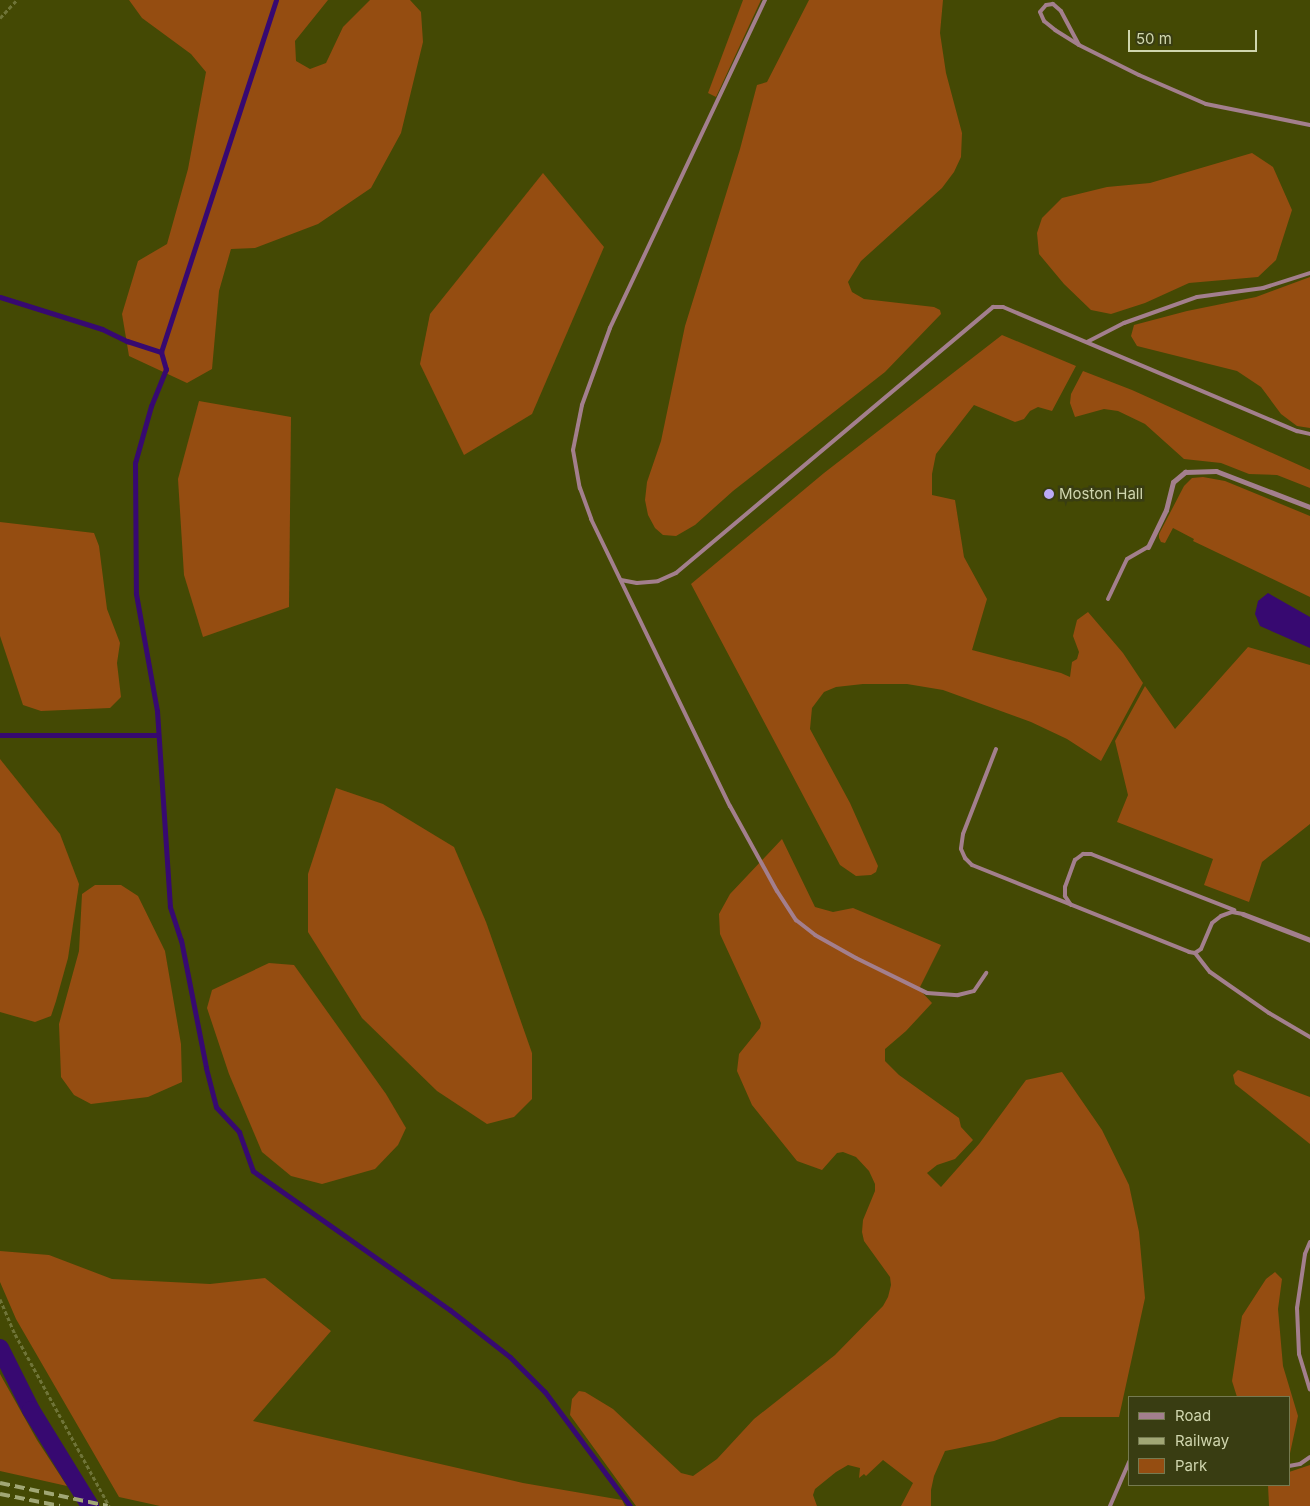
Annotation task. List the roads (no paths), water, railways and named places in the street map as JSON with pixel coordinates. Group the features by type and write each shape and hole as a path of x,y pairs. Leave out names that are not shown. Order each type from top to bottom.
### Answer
{"street":[{"path":"1148,547 1166,510 1173,482 1185,472 1216,471 1310,507"},
{"path":"1244,914 1310,940"}],"lane":[{"path":"765,0 610,328 582,405 573,450 580,488 591,519 730,806 777,891 796,920 815,935 856,958 927,993 958,995 974,991 986,973"},
{"path":"1080,45 1061,11 1053,4 1046,5 1040,12 1044,21 1080,45 1139,75 1206,104 1310,125"},
{"path":"1087,342 1124,323 1198,297 1264,288 1310,273"},
{"path":"621,580 637,583 658,581 676,573 993,307 1003,307 1297,431 1310,434"},
{"path":"1108,599 1127,559 1148,547"},
{"path":"996,749 963,834 961,848 964,858 972,865 1195,953 1210,972 1269,1013 1310,1037"},
{"path":"1072,905 1065,896 1065,886 1075,860 1083,854 1091,854 1244,914"},
{"path":"1195,953 1201,948 1212,923 1232,912 1244,914"},
{"path":"1310,1242 1306,1254 1297,1308 1299,1354 1310,1388"},
{"path":"1290,1466 1300,1464 1310,1457"},
{"path":"1110,1506 1128,1464"}],"waterway":[{"path":"276,0 161,352 166,369 151,406 135,463 136,594 157,711 170,907 181,940 206,1068 216,1107 239,1132 253,1171 450,1310 510,1357 545,1392 630,1506"},
{"path":"0,297 102,329 127,341 161,352"},
{"path":"0,735 158,735"},
{"path":"0,1348 31,1410 90,1506"}],"railway":[{"path":"0,1483 108,1506"},
{"path":"0,1494 60,1506"}],"place":[{"name":"Moston Hall","path":"1049,494"}]}
